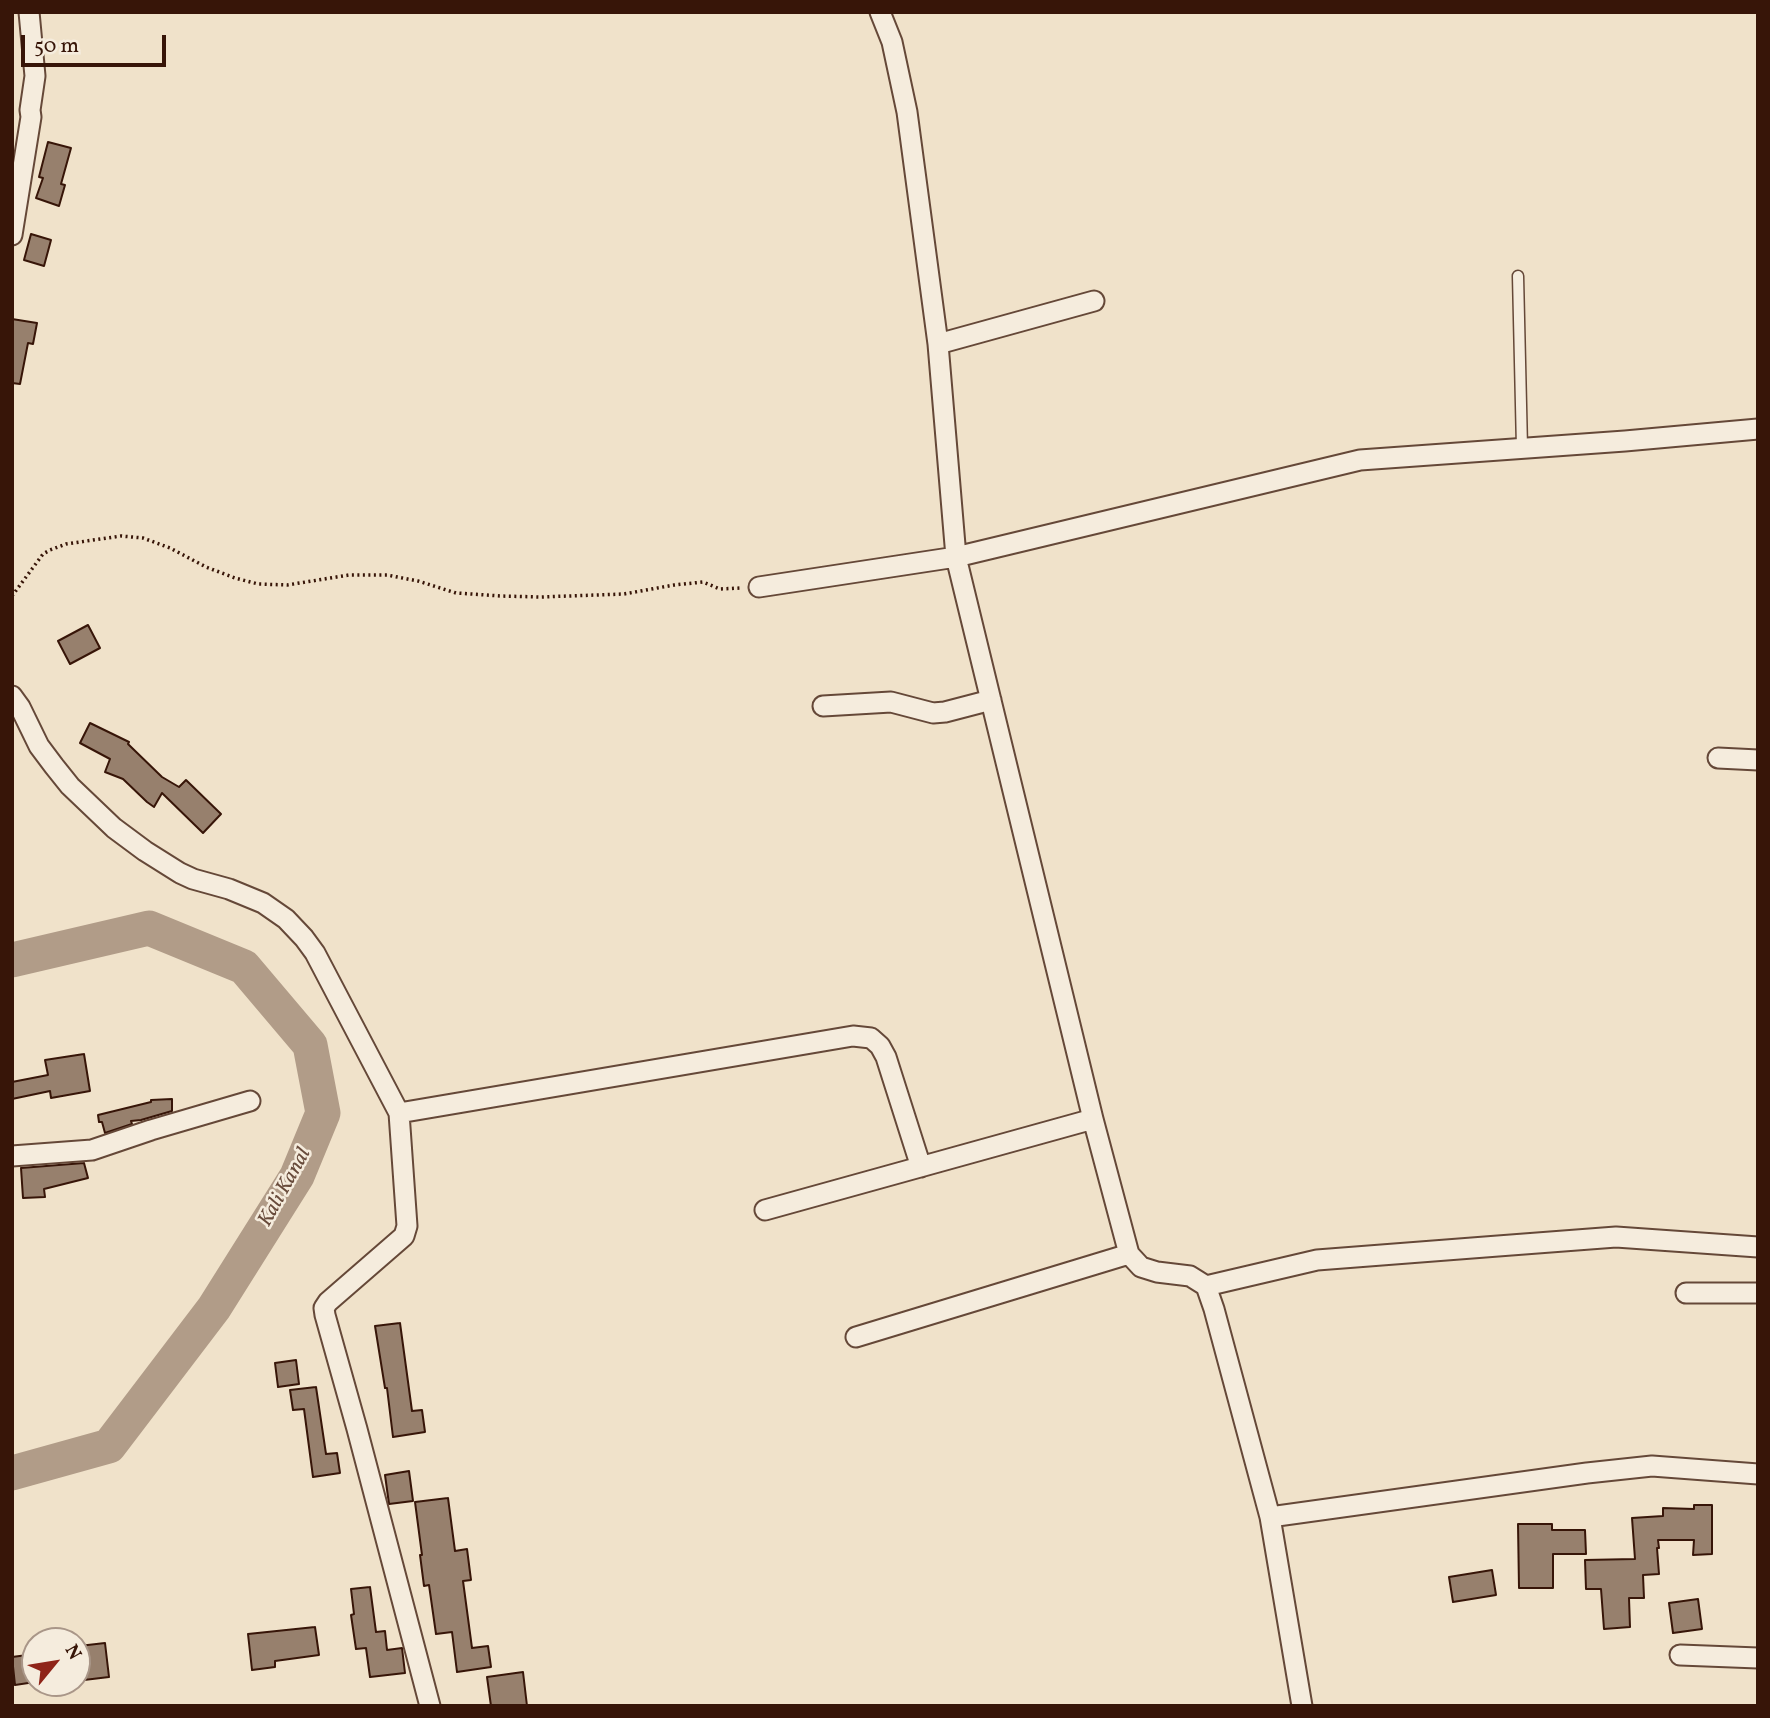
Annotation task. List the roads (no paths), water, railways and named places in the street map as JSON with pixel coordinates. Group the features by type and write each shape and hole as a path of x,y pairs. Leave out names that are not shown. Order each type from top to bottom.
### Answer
{"street":[{"path":"12,235 35,76 29,12"},
{"path":"880,12 892,42 907,112 938,344 956,557 1093,1119 1129,1254 1142,1267 1157,1272 1190,1276 1206,1286 1270,1517 1302,1706"},
{"path":"938,344 1094,301"},
{"path":"759,587 956,557 1360,460 1758,429"},
{"path":"12,696 39,746 54,766 70,786 114,828 180,873 263,903 286,919 304,938 315,953 400,1113 407,1226 404,1236 328,1303 324,1308 324,1315 430,1706"},
{"path":"823,706 891,702 933,713 991,700"},
{"path":"1718,758 1758,760"},
{"path":"400,1113 853,1036 871,1038 880,1046 886,1057 922,1167"},
{"path":"12,1156 92,1150 250,1101"},
{"path":"765,1210 1093,1119"},
{"path":"1206,1286 1317,1261 1616,1237 1758,1247"},
{"path":"856,1337 1129,1254"},
{"path":"1686,1293 1758,1293"},
{"path":"1270,1517 1574,1474 1652,1466 1758,1474"},
{"path":"1680,1656 1758,1658"}],"lane":[{"path":"1518,276 1522,448"}],"waterway":[{"name":"Kali Kanal","path":"12,960 149,928 244,967 310,1045 323,1113 297,1176 214,1308 109,1446 12,1473"}]}
